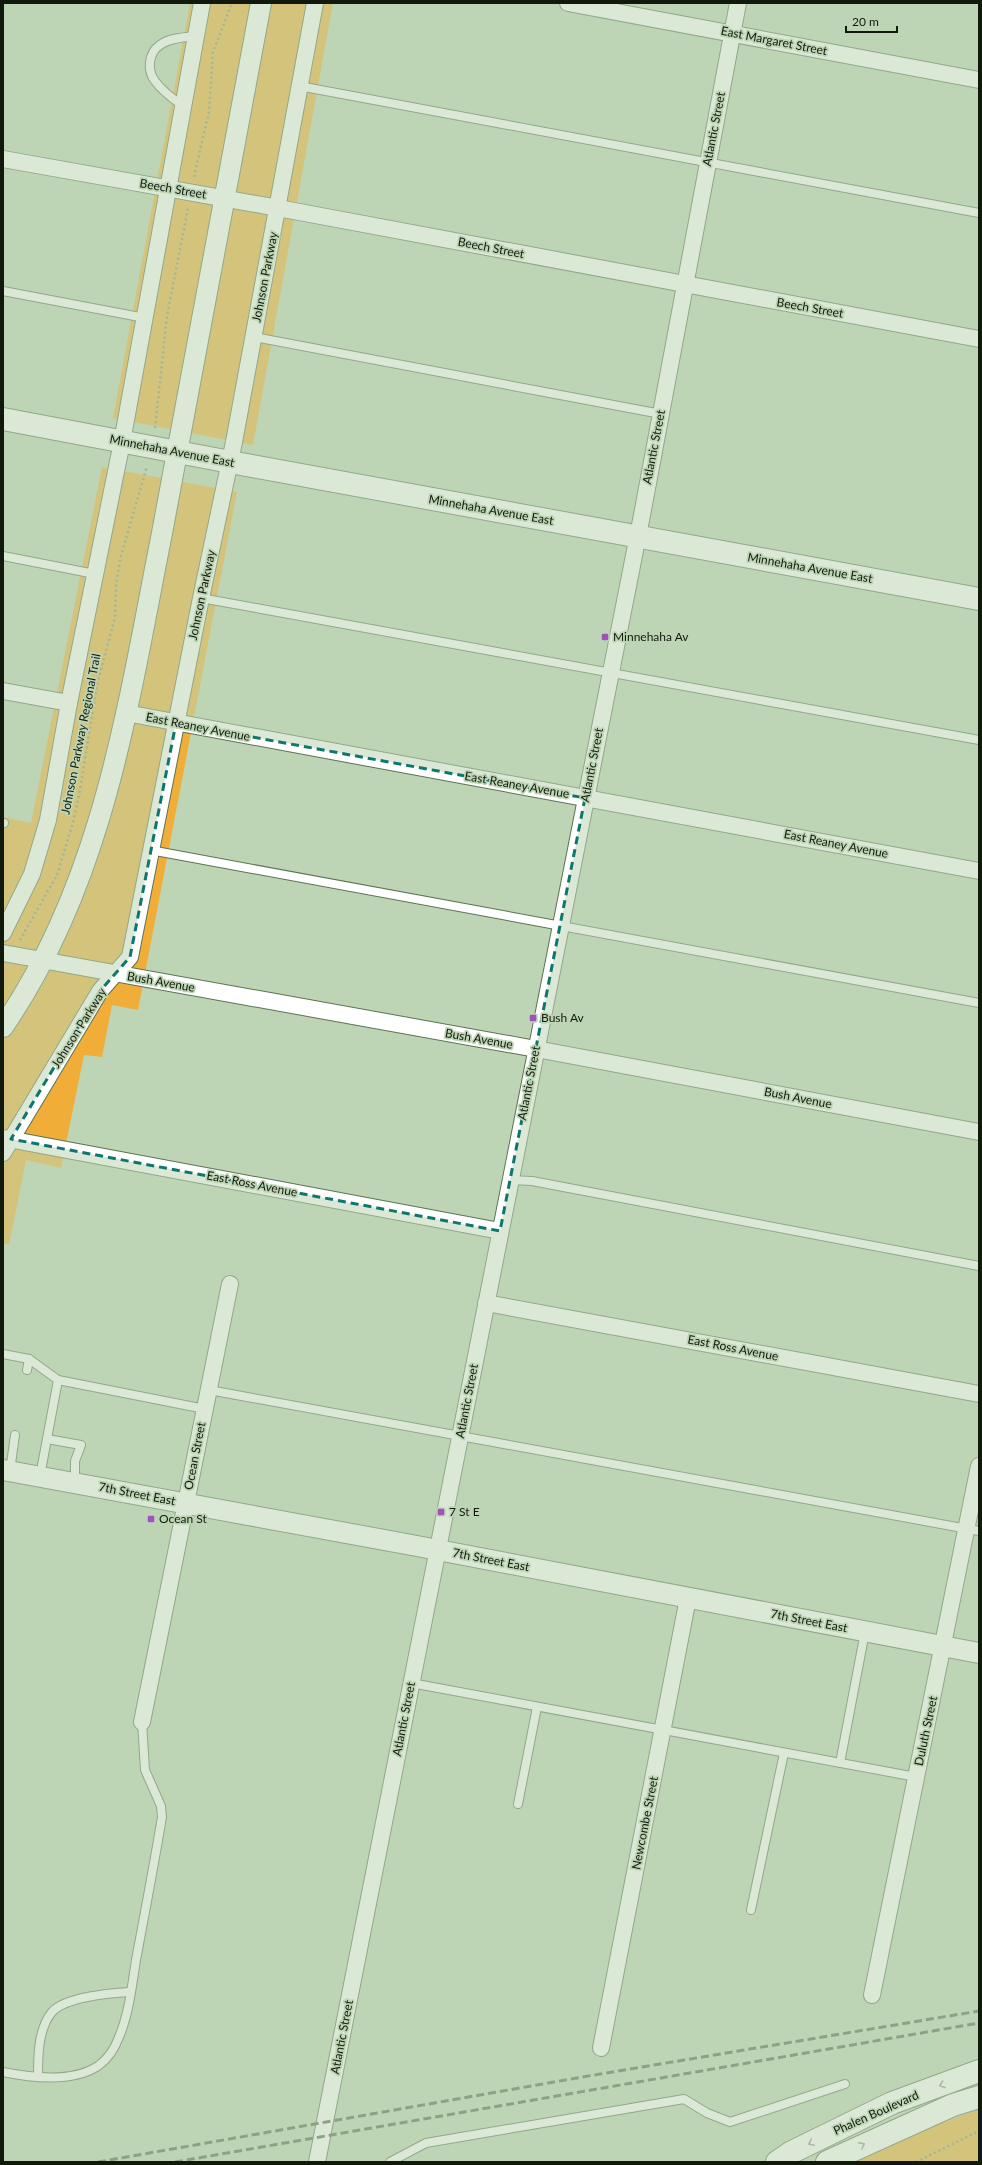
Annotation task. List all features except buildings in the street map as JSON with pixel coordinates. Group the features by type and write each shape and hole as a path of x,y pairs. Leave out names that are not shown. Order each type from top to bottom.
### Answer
{"main road":[{"name":"Minnehaha Avenue East","path":"3,419 979,599"},
{"name":"Phalen Boulevard","path":"777,2162 790,2153 892,2103 979,2071"},
{"name":"Phalen Boulevard","path":"827,2162 953,2105 979,2097"}],"street":[{"path":"3,933 32,874 46,827 69,703 122,442 202,3"},
{"path":"3,1027 32,982 70,904 99,824 111,781 178,452 261,3"},
{"name":"Johnson Parkway","path":"3,1153 7,1138 100,991 130,956 201,598 230,462 315,3"},
{"name":"East Margaret Street","path":"568,3 979,80"},
{"name":"Atlantic Street","path":"317,2162 661,414 738,3"},
{"name":"Beech Street","path":"3,159 224,198 979,339"},
{"path":"3,691 69,703"},
{"name":"East Reaney Avenue","path":"126,713 979,871"},
{"name":"Bush Avenue","path":"3,953 536,1049 979,1132"},
{"name":"East Ross Avenue","path":"7,1138 500,1231"},
{"name":"Ocean Street","path":"142,1722 230,1284"},
{"name":"East Ross Avenue","path":"486,1302 979,1394"},
{"name":"Duluth Street","path":"872,1995 944,1646 973,1529 979,1466"},
{"name":"7th Street East","path":"6,1470 438,1550 979,1653"},
{"name":"Newcombe Street","path":"601,2048 688,1598"}],"lane":[{"path":"183,106 167,94 155,81 149,71 150,62 160,45 170,41 196,36"},
{"path":"299,86 979,213"},
{"path":"3,291 145,318"},
{"path":"254,337 661,414"},
{"path":"3,556 95,574"},
{"path":"201,598 979,740"},
{"path":"150,850 979,1003"},
{"path":"510,1180 532,1181 979,1266"},
{"path":"3,1354 28,1359 58,1380 205,1409"},
{"path":"27,1370 28,1359"},
{"path":"40,1476 58,1380"},
{"path":"209,1390 973,1529"},
{"path":"6,1470 15,1435"},
{"path":"47,1439 81,1445 75,1461 75,1483"},
{"path":"840,1763 865,1632"},
{"path":"411,1683 916,1777"},
{"path":"518,1804 537,1706"},
{"path":"3,2072 38,2077 62,2077 97,2066 110,2054 120,2036 130,1992 162,1817 161,1806 144,1770 142,1722"},
{"path":"751,1910 784,1753"},
{"path":"38,2077 38,2053 43,2028 52,2011 71,2002 98,1994 130,1992"},
{"path":"390,2162 426,2143 684,2099 707,2113 730,2122 845,2084"}],"path":[{"path":"194,174 209,111 213,52 232,3"},
{"path":"158,415 167,316 188,211"},
{"name":"Johnson Parkway Regional Trail","path":"22,937 57,875 72,826 80,796 97,685 115,617 116,584 121,556 133,510 145,479"},
{"path":"916,2162 979,2131"}],"highlighted area":[{"path":"176,723 585,798 500,1231 11,1139 100,991 130,957"}],"shaded area":[{"path":"190,3 333,3 253,445 113,418"},
{"path":"102,467 237,492 138,1010 112,1005 102,1057 84,1055 61,1168 26,1160 9,1245 3,1243 3,817 31,823"},
{"path":"979,2109 979,2162 853,2162 929,2128"}],"railway":[{"path":"98,2162 594,2075 979,2011"},
{"path":"175,2162 979,2023"}],"place":[{"name":"Minnehaha Av","path":"605,637"},
{"name":"Bush Av","path":"533,1018"},
{"name":"7 St E","path":"441,1512"},
{"name":"Ocean St","path":"151,1519"}]}
